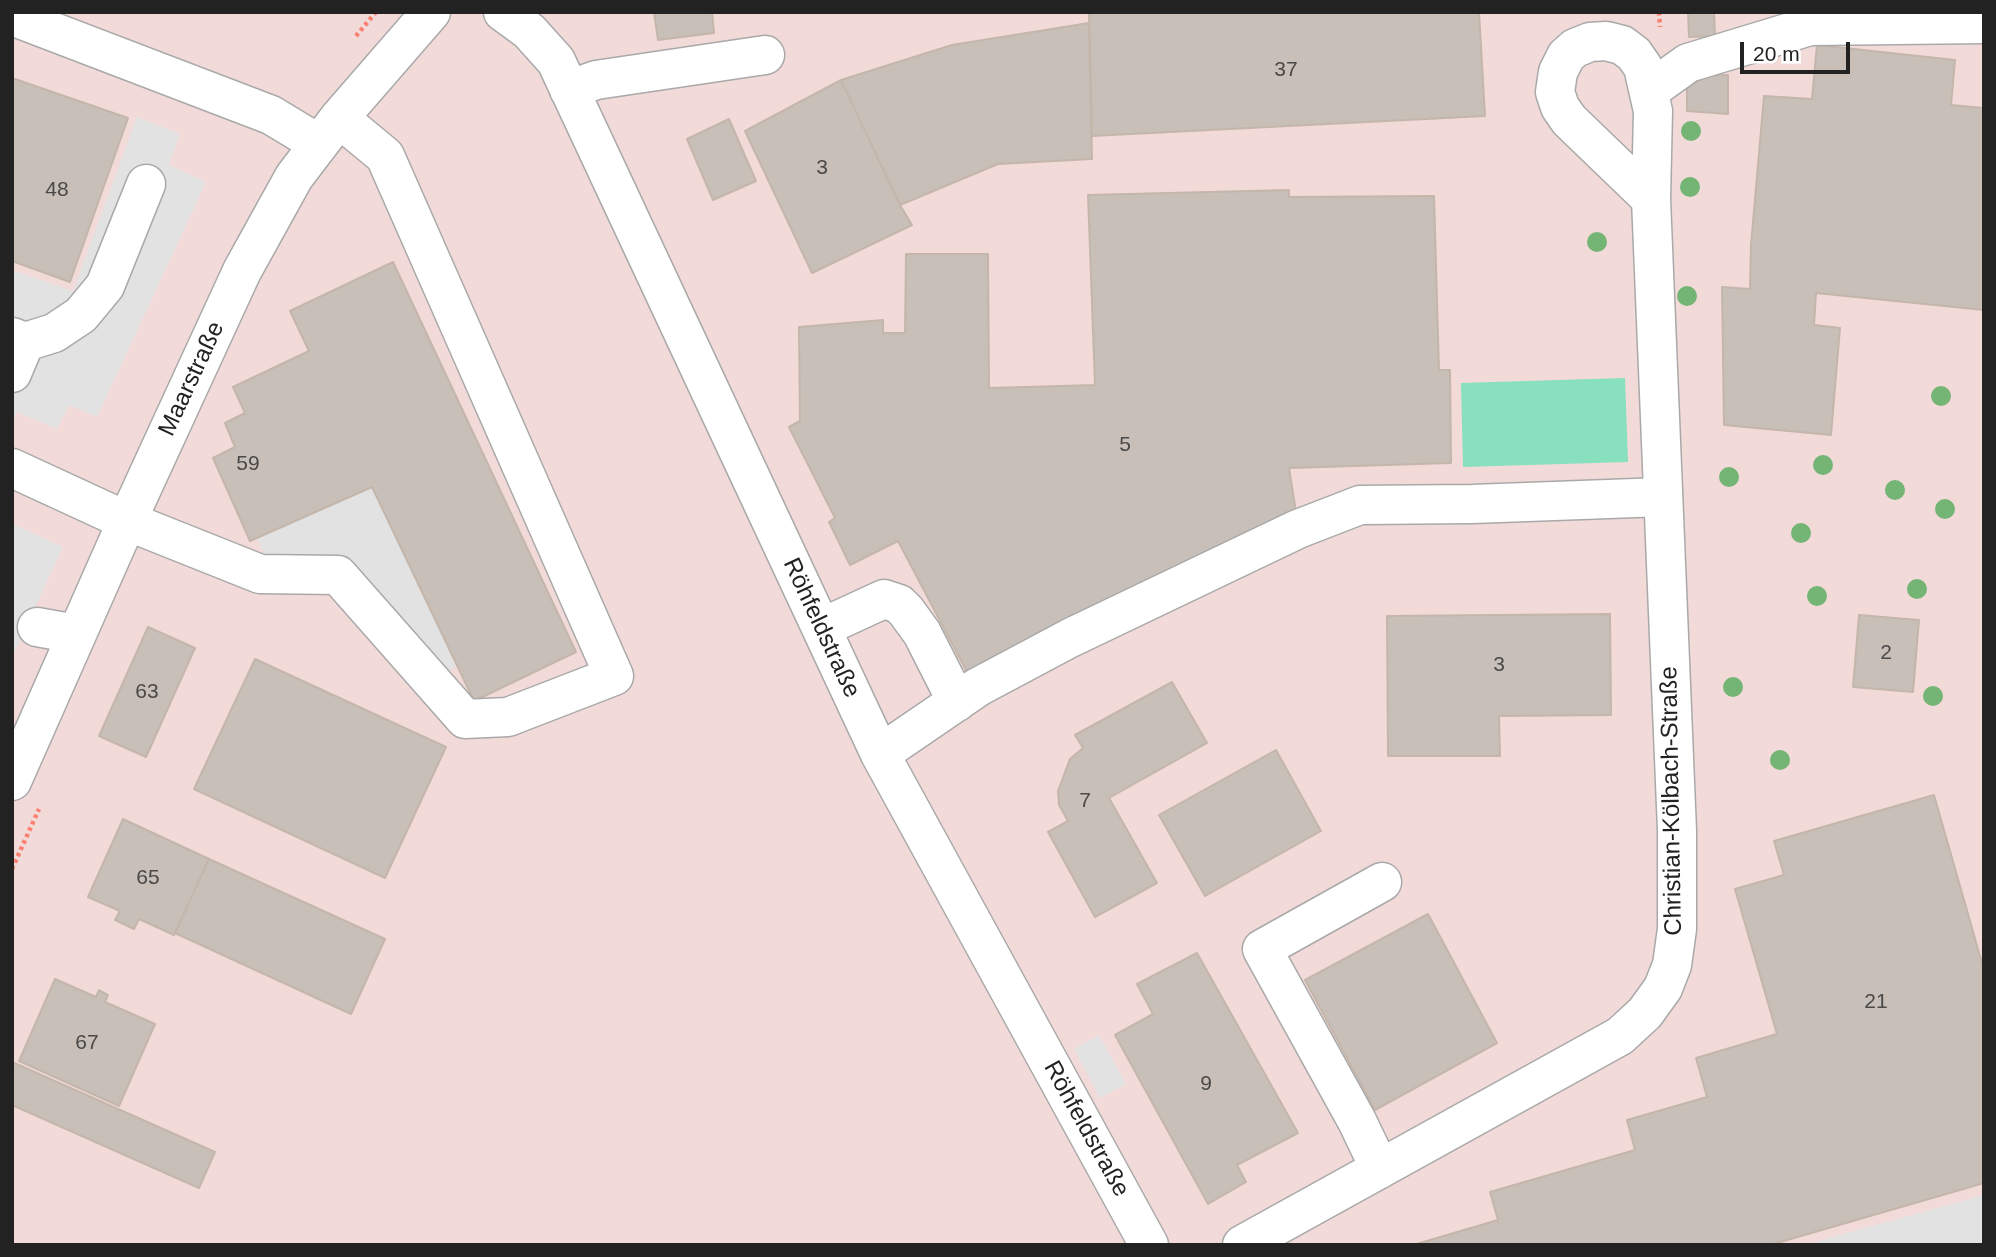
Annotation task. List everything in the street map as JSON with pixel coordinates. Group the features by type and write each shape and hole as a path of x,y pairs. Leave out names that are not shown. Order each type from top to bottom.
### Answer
{"street":[{"name":"Maarstraße","path":"12,781 242,271 294,177 329,131 430,12"},
{"name":"Röhfeldstraße","path":"503,12 528,31 556,61 880,754 1149,1245"},
{"path":"12,16 271,115 329,131 385,156 614,676 508,717 465,719 338,575 260,574 127,521 12,468"},
{"path":"1649,91 1688,63 1810,26 1984,24"},
{"name":"Christian-Kölbach-Straße","path":"1242,1245 1620,1036 1645,1013 1663,988 1672,965 1677,929 1677,831 1651,200 1653,111 1643,67 1634,54 1622,45 1590,41 1566,56 1558,72 1555,92 1560,107 1569,120 1651,200"},
{"path":"569,90 596,80 765,55"},
{"path":"17,351 54,333 81,315 105,286 146,184"},
{"path":"880,754 978,687 1070,638 1298,529 1360,505 1472,505 1663,497"},
{"path":"821,628 884,599 899,604 922,633 957,702"},
{"path":"37,627 76,634"},
{"path":"1380,1169 1357,1121 1262,949 1382,882"}],"path":[{"path":"12,869 40,806"}],"shaded area":[{"path":"12,12 1984,12 1984,1245 12,1245"},
{"path":"137,117 180,134 169,165 206,182 97,417 69,405 57,429 17,412 12,421 12,270 73,291"},
{"path":"372,487 456,665 437,687 338,575 274,574 257,538"},
{"path":"12,524 63,547 12,657"},
{"path":"1099,1035 1126,1084 1100,1098 1074,1049"},
{"path":"1984,1195 1984,1245 1804,1245"}],"green space":[{"path":"1625,378 1628,462 1463,467 1461,383"}],"building":[{"path":"654,12 712,12 714,33 658,40"},
{"path":"1089,12 1479,12 1485,116 1092,136"},
{"path":"1688,12 1714,12 1715,36 1689,37"},
{"path":"1089,23 1092,159 998,164 900,205 841,80 952,45"},
{"path":"1817,45 1955,60 1951,105 1984,108 1984,310 1816,293 1814,325 1840,328 1831,435 1724,425 1722,287 1750,289 1751,245 1764,96 1812,99"},
{"path":"1728,75 1728,114 1687,111 1687,76"},
{"path":"12,78 128,118 70,282 12,261"},
{"path":"841,80 912,225 812,273 745,131"},
{"path":"729,119 756,181 713,200 687,139"},
{"path":"1289,190 1289,197 1434,196 1439,370 1450,370 1451,463 1289,468 1296,512 968,674 898,541 850,565 829,522 835,518 789,427 800,421 799,327 883,320 883,333 905,333 906,254 988,254 989,388 1095,385 1088,195"},
{"path":"393,262 576,652 474,701 372,487 250,541 213,458 235,447 225,423 245,413 233,387 309,351 290,311"},
{"path":"1610,614 1611,715 1499,716 1500,756 1388,756 1387,616"},
{"path":"1859,615 1919,620 1913,692 1853,687"},
{"path":"148,627 195,648 146,757 99,736"},
{"path":"255,659 446,747 385,878 194,789"},
{"path":"1172,682 1207,743 1109,798 1157,883 1095,917 1048,832 1068,821 1059,805 1058,791 1070,759 1083,748 1075,735"},
{"path":"1276,750 1321,831 1205,896 1159,815"},
{"path":"1934,795 1984,970 1984,1183 1770,1245 1413,1245 1498,1220 1490,1192 1635,1150 1627,1120 1707,1097 1696,1058 1777,1034 1735,889 1784,875 1774,841"},
{"path":"123,819 209,859 174,935 139,919 134,929 115,920 120,911 88,897"},
{"path":"209,859 385,939 351,1014 175,933"},
{"path":"1428,914 1497,1043 1375,1110 1305,980"},
{"path":"1197,953 1298,1133 1237,1165 1246,1182 1208,1204 1115,1035 1153,1014 1137,984"},
{"path":"55,979 96,997 99,990 108,995 105,1002 155,1024 119,1106 19,1061"},
{"path":"12,1062 215,1152 199,1188 12,1105"}]}
